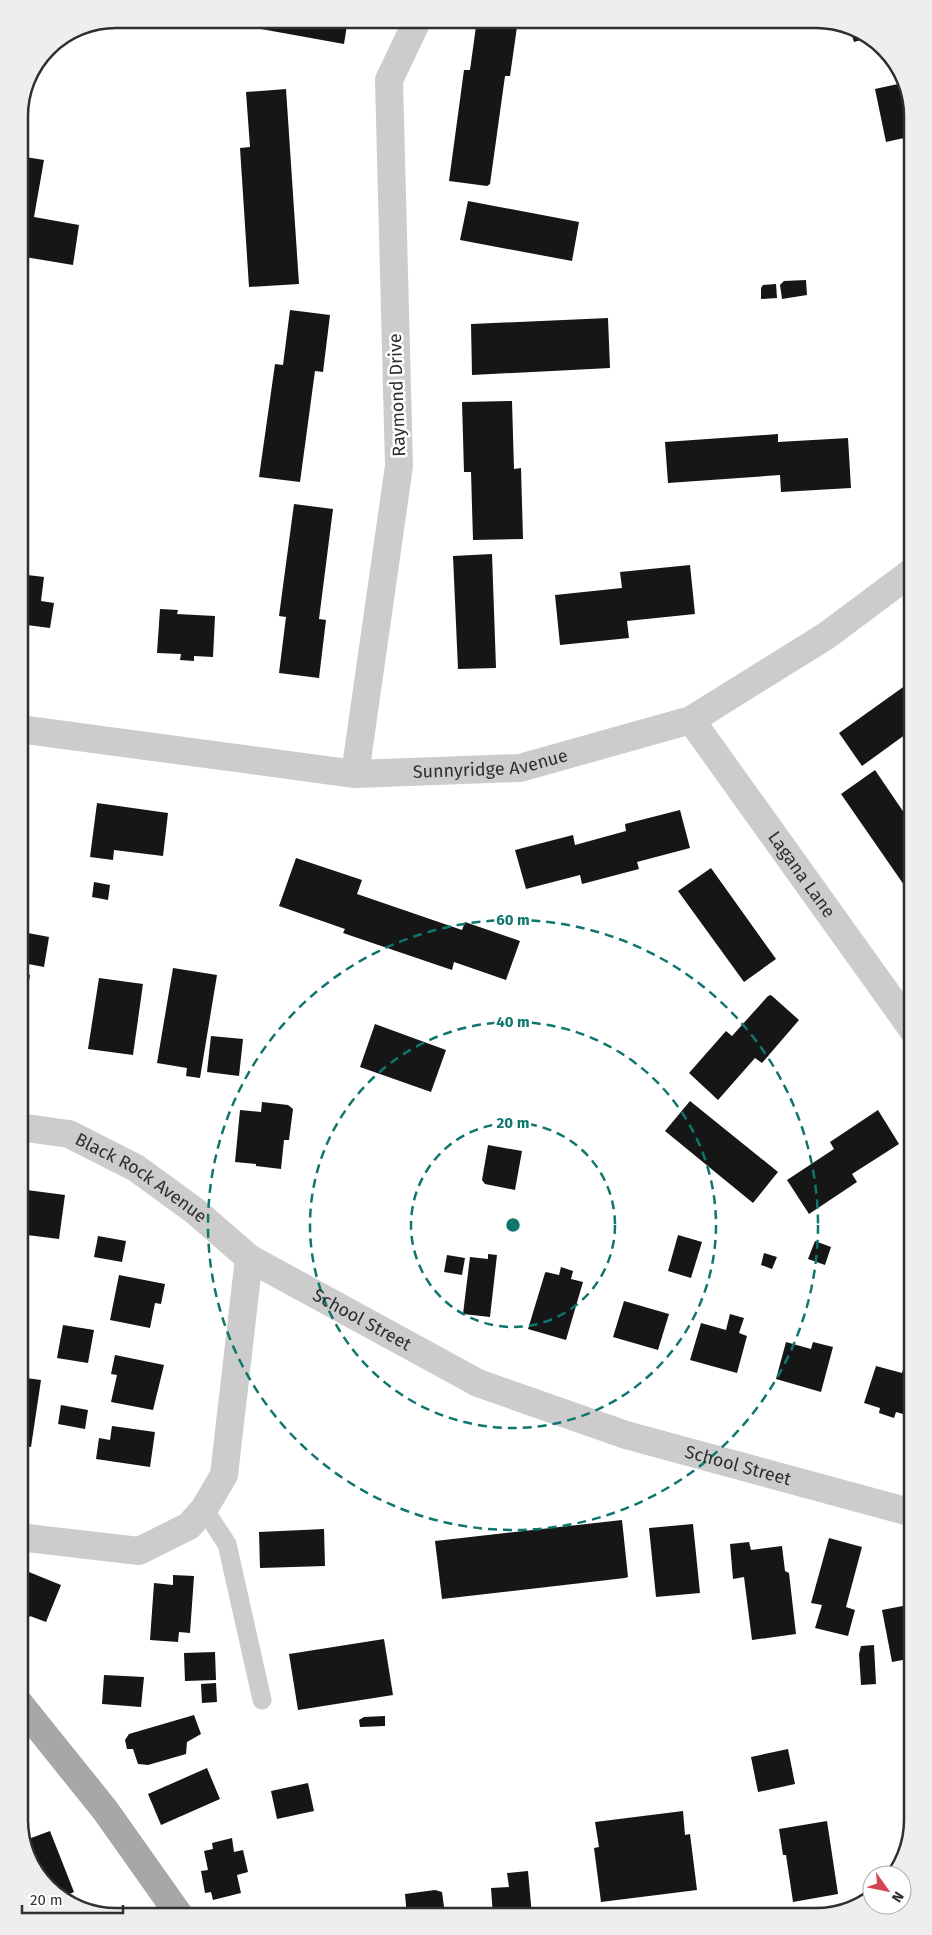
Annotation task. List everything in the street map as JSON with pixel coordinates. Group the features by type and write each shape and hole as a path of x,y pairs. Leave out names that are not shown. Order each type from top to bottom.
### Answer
{"main road":[{"path":"28,1714 105,1810 174,1907"}],"street":[{"name":"Raymond Drive","path":"356,774 399,466 389,80 414,28"},
{"name":"Sunnyridge Avenue","path":"28,730 356,774 520,768 691,720 826,636 904,578"},
{"name":"Lagana Lane","path":"691,720 904,1017"},
{"name":"Black Rock Avenue","path":"28,1128 69,1134 136,1168 195,1211 249,1258"},
{"path":"28,1538 139,1551 189,1526 204,1509 224,1475 249,1258"},
{"name":"School Street","path":"249,1258 478,1383 626,1435 904,1511"}],"lane":[{"path":"204,1509 227,1544 262,1700"}],"building":[{"path":"255,28 347,28 344,44"},
{"path":"476,28 517,28 510,76 505,76 490,184 487,186 449,181 464,70 470,70"},
{"path":"852,35 862,40 854,42"},
{"path":"899,84 904,104 904,138 886,142 875,89"},
{"path":"286,89 299,284 249,287 240,148 250,147 246,92"},
{"path":"28,157 44,160 34,217 79,225 73,265 28,258"},
{"path":"468,201 579,222 572,261 460,240"},
{"path":"806,280 807,295 782,299 780,285 784,281"},
{"path":"776,284 777,298 761,299 761,288 763,285"},
{"path":"290,310 330,315 323,372 315,371 300,482 259,477 275,364 283,365"},
{"path":"608,318 610,368 472,375 471,324"},
{"path":"512,401 514,469 521,468 523,539 473,540 471,472 464,472 462,402"},
{"path":"778,434 778,442 848,438 851,488 781,492 780,475 668,483 665,442"},
{"path":"294,504 333,509 319,619 326,620 319,678 279,673 286,617 279,616"},
{"path":"492,554 496,668 458,669 453,556"},
{"path":"690,565 695,614 627,621 629,638 560,645 555,595 622,588 620,572"},
{"path":"28,575 44,577 41,601 54,603 50,628 28,625"},
{"path":"160,609 178,610 177,614 215,616 213,657 194,656 194,661 180,660 181,654 157,653"},
{"path":"904,686 904,736 862,766 839,733"},
{"path":"875,770 904,813 904,885 841,794"},
{"path":"97,803 168,813 163,856 114,850 113,860 90,857"},
{"path":"680,810 690,848 637,862 639,869 582,884 580,875 526,889 515,850 573,835 575,845 626,831 625,824"},
{"path":"296,858 362,880 357,894 462,930 465,922 520,941 506,980 454,962 452,970 343,933 345,929 279,906"},
{"path":"711,868 776,959 744,982 678,891"},
{"path":"94,882 110,885 108,900 92,897"},
{"path":"28,933 49,937 44,967 28,964"},
{"path":"173,968 217,975 200,1078 186,1076 187,1068 157,1063"},
{"path":"99,978 143,984 133,1055 88,1049"},
{"path":"771,995 799,1020 762,1063 755,1058 718,1100 689,1073 726,1031 732,1036"},
{"path":"375,1024 446,1050 431,1092 360,1067"},
{"path":"211,1036 243,1039 239,1076 207,1072"},
{"path":"690,1101 778,1172 753,1203 665,1131"},
{"path":"262,1102 288,1105 293,1109 289,1140 284,1140 281,1169 235,1162 240,1110 261,1112"},
{"path":"878,1110 899,1144 852,1174 857,1182 809,1214 787,1180 834,1149 830,1142"},
{"path":"488,1145 522,1151 515,1190 485,1184 482,1180"},
{"path":"28,1190 65,1195 59,1239 28,1235"},
{"path":"678,1235 702,1242 691,1278 668,1271"},
{"path":"98,1236 126,1241 122,1262 94,1257"},
{"path":"815,1241 831,1247 825,1265 808,1259"},
{"path":"764,1253 777,1257 772,1269 761,1265"},
{"path":"488,1254 497,1255 490,1317 463,1314 470,1257 488,1259"},
{"path":"447,1255 465,1258 462,1275 444,1272"},
{"path":"561,1267 573,1271 571,1279 583,1282 566,1340 528,1329 545,1273 559,1275"},
{"path":"119,1275 165,1284 161,1304 155,1303 150,1328 110,1320"},
{"path":"624,1301 669,1314 658,1350 613,1337"},
{"path":"730,1314 744,1318 739,1333 747,1336 737,1373 690,1360 701,1323 726,1330"},
{"path":"63,1325 94,1330 88,1363 57,1358"},
{"path":"786,1342 811,1349 813,1342 833,1347 821,1392 776,1379"},
{"path":"115,1355 164,1365 153,1410 111,1402 117,1375 111,1374"},
{"path":"876,1366 902,1373 904,1366 904,1414 896,1412 894,1418 879,1413 880,1408 864,1403"},
{"path":"28,1378 41,1380 31,1447 28,1446"},
{"path":"61,1405 88,1410 85,1429 58,1424"},
{"path":"112,1426 155,1432 150,1467 96,1459 99,1438 110,1440"},
{"path":"622,1520 628,1577 442,1599 435,1541"},
{"path":"693,1524 700,1593 656,1597 649,1528"},
{"path":"324,1529 325,1566 260,1568 259,1532"},
{"path":"829,1538 862,1547 846,1607 855,1610 848,1636 815,1628 822,1605 811,1603"},
{"path":"749,1542 751,1550 782,1546 785,1571 789,1573 796,1634 752,1640 744,1577 733,1579 730,1544"},
{"path":"28,1572 61,1585 46,1622 30,1616 28,1619"},
{"path":"173,1575 194,1576 190,1633 179,1632 178,1642 150,1640 154,1583 173,1585"},
{"path":"904,1606 904,1660 892,1662 882,1610"},
{"path":"384,1639 393,1695 298,1710 289,1654"},
{"path":"874,1645 876,1684 861,1685 859,1654 861,1646"},
{"path":"215,1652 216,1680 185,1681 184,1653"},
{"path":"104,1675 144,1677 141,1707 102,1704"},
{"path":"216,1683 217,1702 202,1703 201,1684"},
{"path":"194,1715 201,1734 187,1742 186,1754 148,1765 138,1764 133,1749 127,1749 125,1740 129,1734"},
{"path":"385,1716 385,1726 360,1727 359,1720 364,1717"},
{"path":"788,1749 795,1784 758,1792 751,1757"},
{"path":"207,1768 220,1799 161,1825 148,1794"},
{"path":"308,1783 314,1811 277,1819 271,1791"},
{"path":"683,1811 685,1835 690,1834 697,1890 601,1902 594,1848 599,1847 595,1822"},
{"path":"827,1821 838,1894 793,1902 786,1855 783,1855 779,1829"},
{"path":"50,1831 74,1892 69,1894 53,1882 39,1864 29,1839"},
{"path":"232,1838 234,1852 243,1850 248,1872 237,1875 241,1893 213,1900 211,1892 205,1893 201,1871 208,1870 204,1851 213,1849 212,1843"},
{"path":"528,1871 531,1908 492,1908 491,1888 509,1887 507,1873"},
{"path":"435,1890 442,1892 444,1907 406,1907 405,1894"}]}
